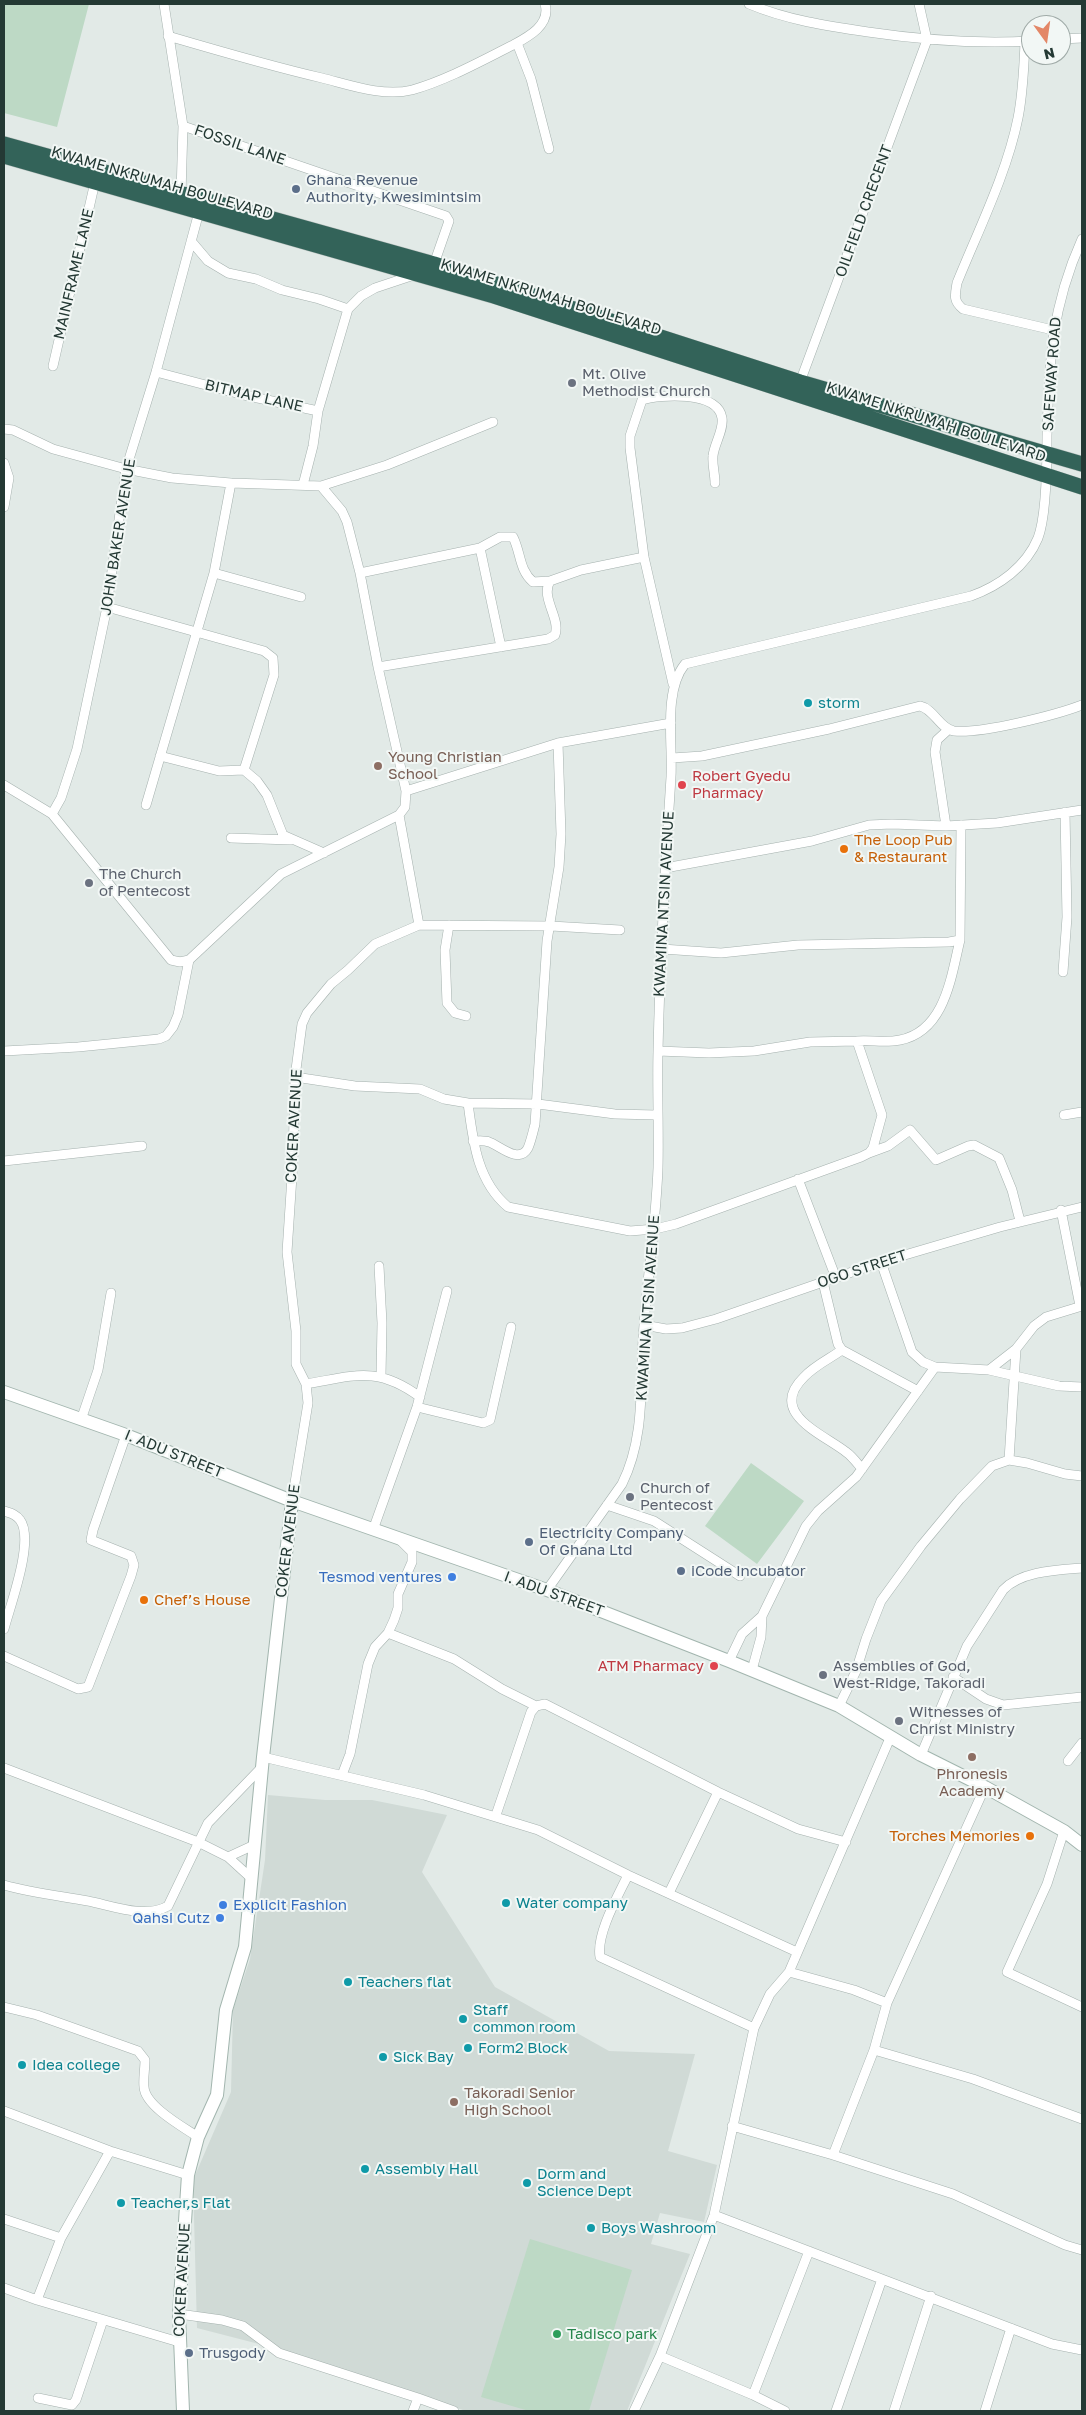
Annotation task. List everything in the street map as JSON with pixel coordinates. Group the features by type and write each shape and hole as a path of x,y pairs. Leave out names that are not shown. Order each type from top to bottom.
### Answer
{"highway":[{"name":"KWAME NKRUMAH BOULEVARD","path":"4,144 434,264 800,382 1082,464"},
{"name":"KWAME NKRUMAH BOULEVARD","path":"4,156 416,274 624,337 1082,487"}],"street":[{"path":"164,4 183,126 182,194"},
{"path":"168,36 275,67 373,91 410,90 517,43 537,31 544,20 545,4"},
{"path":"749,4 772,13 826,26 927,40 1021,41"},
{"path":"919,4 927,40"},
{"name":"OILFIELD CRECENT","path":"800,382 927,40"},
{"path":"517,43 532,78 549,149"},
{"path":"1025,65 1018,119 1001,172 958,283 955,299 956,303 963,309 1054,330"},
{"name":"FOSSIL LANE","path":"183,126 446,216 449,221 448,229 434,264"},
{"name":"MAINFRAME LANE","path":"52,366 95,182"},
{"name":"JOHN BAKER AVENUE","path":"52,814 61,798 77,749 107,608 126,469 156,372 199,212"},
{"name":"SAFEWAY ROAD","path":"1047,454 1049,390 1054,330 1065,278 1082,239"},
{"path":"191,241 208,261 228,274 256,279 282,290 319,298 348,309 360,296 375,288 416,274"},
{"name":"BITMAP LANE","path":"156,372 244,395 318,411 348,309"},
{"path":"674,688 644,557 630,448 630,436 642,400 657,396 673,395 698,399 715,405 721,412 723,420 713,456 715,483"},
{"path":"302,485 313,446 318,411"},
{"path":"4,429 13,430 53,450 126,469 172,478 231,483 321,486 387,465 493,422"},
{"name":"KWAMINA NTSIN AVENUE","path":"547,1590 607,1505 630,1467 637,1444 644,1325 654,1229 658,1165 656,1115 665,868 672,758 670,723 677,674 685,664 971,596 991,589 1020,564 1038,538 1047,454"},
{"path":"4,463 9,478 4,507"},
{"path":"146,805 214,573 231,483"},
{"path":"4,785 52,814 170,960 180,962 188,960 281,874 399,815 405,806 406,791 360,574 347,522 342,511 321,486"},
{"path":"360,574 480,548 500,537 513,537 522,568 527,578 533,582 550,581 581,570 644,557"},
{"path":"480,548 502,647"},
{"path":"214,573 301,597"},
{"path":"378,666 462,651 502,647 555,635 558,628 548,597 550,581"},
{"path":"107,608 195,634 264,651 272,658 274,675 244,770"},
{"path":"946,826 935,752 938,740 949,729 987,728 1061,712 1082,704"},
{"path":"672,758 712,754 829,729 920,706 928,709 949,729"},
{"path":"406,791 558,743 670,723"},
{"path":"472,1142 490,1142 505,1152 517,1154 527,1149 536,1124 547,941 551,926 559,867 561,834 558,743"},
{"path":"160,756 218,771 244,770 257,781 267,795 280,831 291,840 324,853"},
{"path":"665,868 812,841 869,825 961,825 1082,810"},
{"path":"1063,972 1067,917 1065,812"},
{"path":"399,815 420,925"},
{"path":"658,1051 745,1051 810,1042 877,1040 888,1042 913,1036 936,1016 943,1003 960,940 961,825"},
{"path":"231,838 291,840"},
{"name":"COKER AVENUE","path":"183,2411 179,2314 188,2175 198,2136 217,2094 226,2010 245,1947 262,1762 292,1501 308,1403 306,1384 296,1364 296,1331 287,1252 296,1077 302,1024 306,1013 318,998 375,944 420,925 551,926 620,930"},
{"path":"448,926 445,950 447,1003 455,1013 466,1016"},
{"path":"662,949 721,953 798,945 948,942 960,940"},
{"path":"4,1051 95,1046 158,1039 166,1036 173,1027 178,1015 188,960"},
{"path":"857,1041 882,1115 873,1148 869,1153"},
{"path":"296,1077 355,1086 420,1089 444,1100 468,1104 538,1104 615,1114 656,1115"},
{"path":"468,1104 472,1142 480,1170 502,1202 508,1207 630,1231 654,1229 676,1224 888,1146 910,1130 936,1160 968,1146 977,1147 999,1158 1012,1190 1020,1221"},
{"path":"1064,1115 1082,1112"},
{"path":"4,1161 142,1146"},
{"path":"798,1180 836,1278"},
{"name":"OGO STREET","path":"644,1325 666,1329 682,1328 881,1262 1020,1221 1061,1210 1082,1207"},
{"path":"989,1370 1016,1349 1034,1326 1046,1317 1081,1306 1061,1210"},
{"path":"881,1262 912,1352 923,1362 935,1367 989,1370 1059,1386 1082,1387"},
{"path":"379,1266 382,1323 381,1376"},
{"path":"823,1282 838,1344 842,1350 918,1391"},
{"path":"373,1530 417,1407 447,1291"},
{"path":"81,1420 98,1370 111,1293"},
{"path":"417,1407 483,1423 490,1420 511,1328"},
{"path":"1009,1460 1016,1349"},
{"path":"842,1350 802,1378 794,1388 792,1405 796,1415 808,1427 848,1452 862,1469"},
{"path":"729,1661 742,1634 762,1616 806,1526 818,1511 856,1477 935,1367"},
{"path":"306,1384 357,1375 381,1376 407,1387 420,1397"},
{"name":"I. ADU STREET","path":"4,1392 126,1435 292,1501 547,1590 839,1706 890,1738 1064,1830 1082,1845"},
{"path":"4,1656 78,1689 88,1687 134,1565 131,1556 91,1540 126,1435"},
{"path":"839,1706 856,1672 866,1639 882,1601 921,1546 960,1499 992,1466 1009,1460 1065,1474 1082,1476"},
{"path":"607,1505 654,1521 740,1576"},
{"path":"4,1511 16,1515 22,1522 25,1533 23,1561 4,1629"},
{"path":"342,1775 350,1754 368,1664 375,1647 388,1633 398,1608 398,1594 412,1562 412,1552 400,1540"},
{"path":"921,1755 967,1646 1009,1583 1028,1576 1082,1568"},
{"path":"752,1670 761,1637 762,1616"},
{"path":"388,1633 454,1659 502,1689 536,1706"},
{"path":"953,1676 986,1699 1003,1705 1082,1697"},
{"path":"496,1816 531,1712 536,1706 545,1704 718,1792 798,1829 846,1842"},
{"path":"634,2411 660,2356 714,2215 754,2028 770,1994 789,1972 890,1738"},
{"path":"1068,1761 1082,1743"},
{"path":"4,1886 129,1910 162,1909 168,1906 198,1842 215,1814 262,1762 342,1775 424,1794 538,1830 628,1875 797,1952"},
{"path":"4,1768 198,1842 228,1857 251,1878"},
{"path":"833,2155 874,2050 887,2003 985,1787"},
{"path":"669,1893 718,1792"},
{"path":"1064,1830 1047,1884 1007,1972 1082,2007"},
{"path":"228,1857 254,1845"},
{"path":"628,1875 608,1919 599,1951 600,1957 754,2028"},
{"path":"789,1972 854,1990 887,2003"},
{"path":"4,2007 45,2018 138,2051 145,2060 144,2089 146,2094 165,2115 198,2136"},
{"path":"874,2050 973,2079 1082,2119"},
{"path":"4,2110 110,2151 188,2175"},
{"path":"732,2126 833,2155 953,2194 1066,2245 1082,2250"},
{"path":"37,2300 61,2238 110,2151"},
{"path":"714,2215 931,2296 1052,2344 1082,2350"},
{"path":"4,2219 61,2238"},
{"path":"753,2395 808,2251"},
{"path":"836,2411 882,2279"},
{"path":"4,2288 37,2300 179,2342"},
{"path":"894,2411 931,2296"},
{"path":"179,2314 222,2320 243,2326 279,2353 454,2411"},
{"path":"38,2398 72,2405 76,2400 103,2320"},
{"path":"986,2411 1011,2328"},
{"path":"660,2356 753,2395 785,2411"},
{"path":"413,2411 418,2398"}],"shaded area":[{"name":"Takoradi Senior High School","path":"268,1795 325,1800 372,1800 447,1815 422,1872 495,1987 609,2051 695,2054 668,2151 717,2165 704,2222 660,2213 651,2244 690,2254 627,2411 466,2411 286,2351 197,2328 193,2180 231,2092 233,2010 250,1959 265,1860"}],"green space":[{"path":"4,4 89,4 57,127 4,113"},
{"path":"751,1463 804,1501 757,1564 705,1526"},
{"name":"Tadisco park","path":"530,2239 632,2270 589,2411 529,2411 481,2397"}],"place":[{"name":"Ghana Revenue Authority, Kwesimintsim","path":"296,189"},
{"name":"Mt. Olive Methodist Church","path":"572,383"},
{"name":"storm","path":"808,703"},
{"name":"Young Christian School","path":"378,766"},
{"name":"Robert Gyedu Pharmacy","path":"682,785"},
{"name":"The Loop Pub & Restaurant","path":"844,849"},
{"name":"The Church of Pentecost","path":"89,883"},
{"name":"Church of Pentecost","path":"630,1497"},
{"name":"Electricity Company Of Ghana Ltd","path":"529,1542"},
{"name":"iCode Incubator","path":"681,1571"},
{"name":"Tesmod ventures","path":"452,1577"},
{"name":"Chef’s House","path":"144,1600"},
{"name":"ATM Pharmacy","path":"714,1666"},
{"name":"Assemblies of God, West-Ridge, Takoradi","path":"823,1675"},
{"name":"Witnesses of Christ Ministry","path":"899,1721"},
{"name":"Phronesis Academy","path":"972,1757"},
{"name":"Torches Memories","path":"1030,1836"},
{"name":"Water company","path":"506,1903"},
{"name":"Explicit Fashion","path":"223,1905"},
{"name":"Qahsi Cutz","path":"220,1918"},
{"name":"Teachers flat","path":"348,1982"},
{"name":"Staff common room","path":"463,2019"},
{"name":"Form2 Block","path":"468,2048"},
{"name":"Sick Bay","path":"383,2057"},
{"name":"Idea college","path":"22,2065"},
{"name":"Takoradi Senior High School","path":"454,2102"},
{"name":"Assembly Hall","path":"365,2169"},
{"name":"Dorm and Science Dept","path":"527,2183"},
{"name":"Teacher,s Flat","path":"121,2203"},
{"name":"Boys Washroom","path":"591,2228"},
{"name":"Tadisco park","path":"557,2334"},
{"name":"Trusgody","path":"189,2353"}]}
